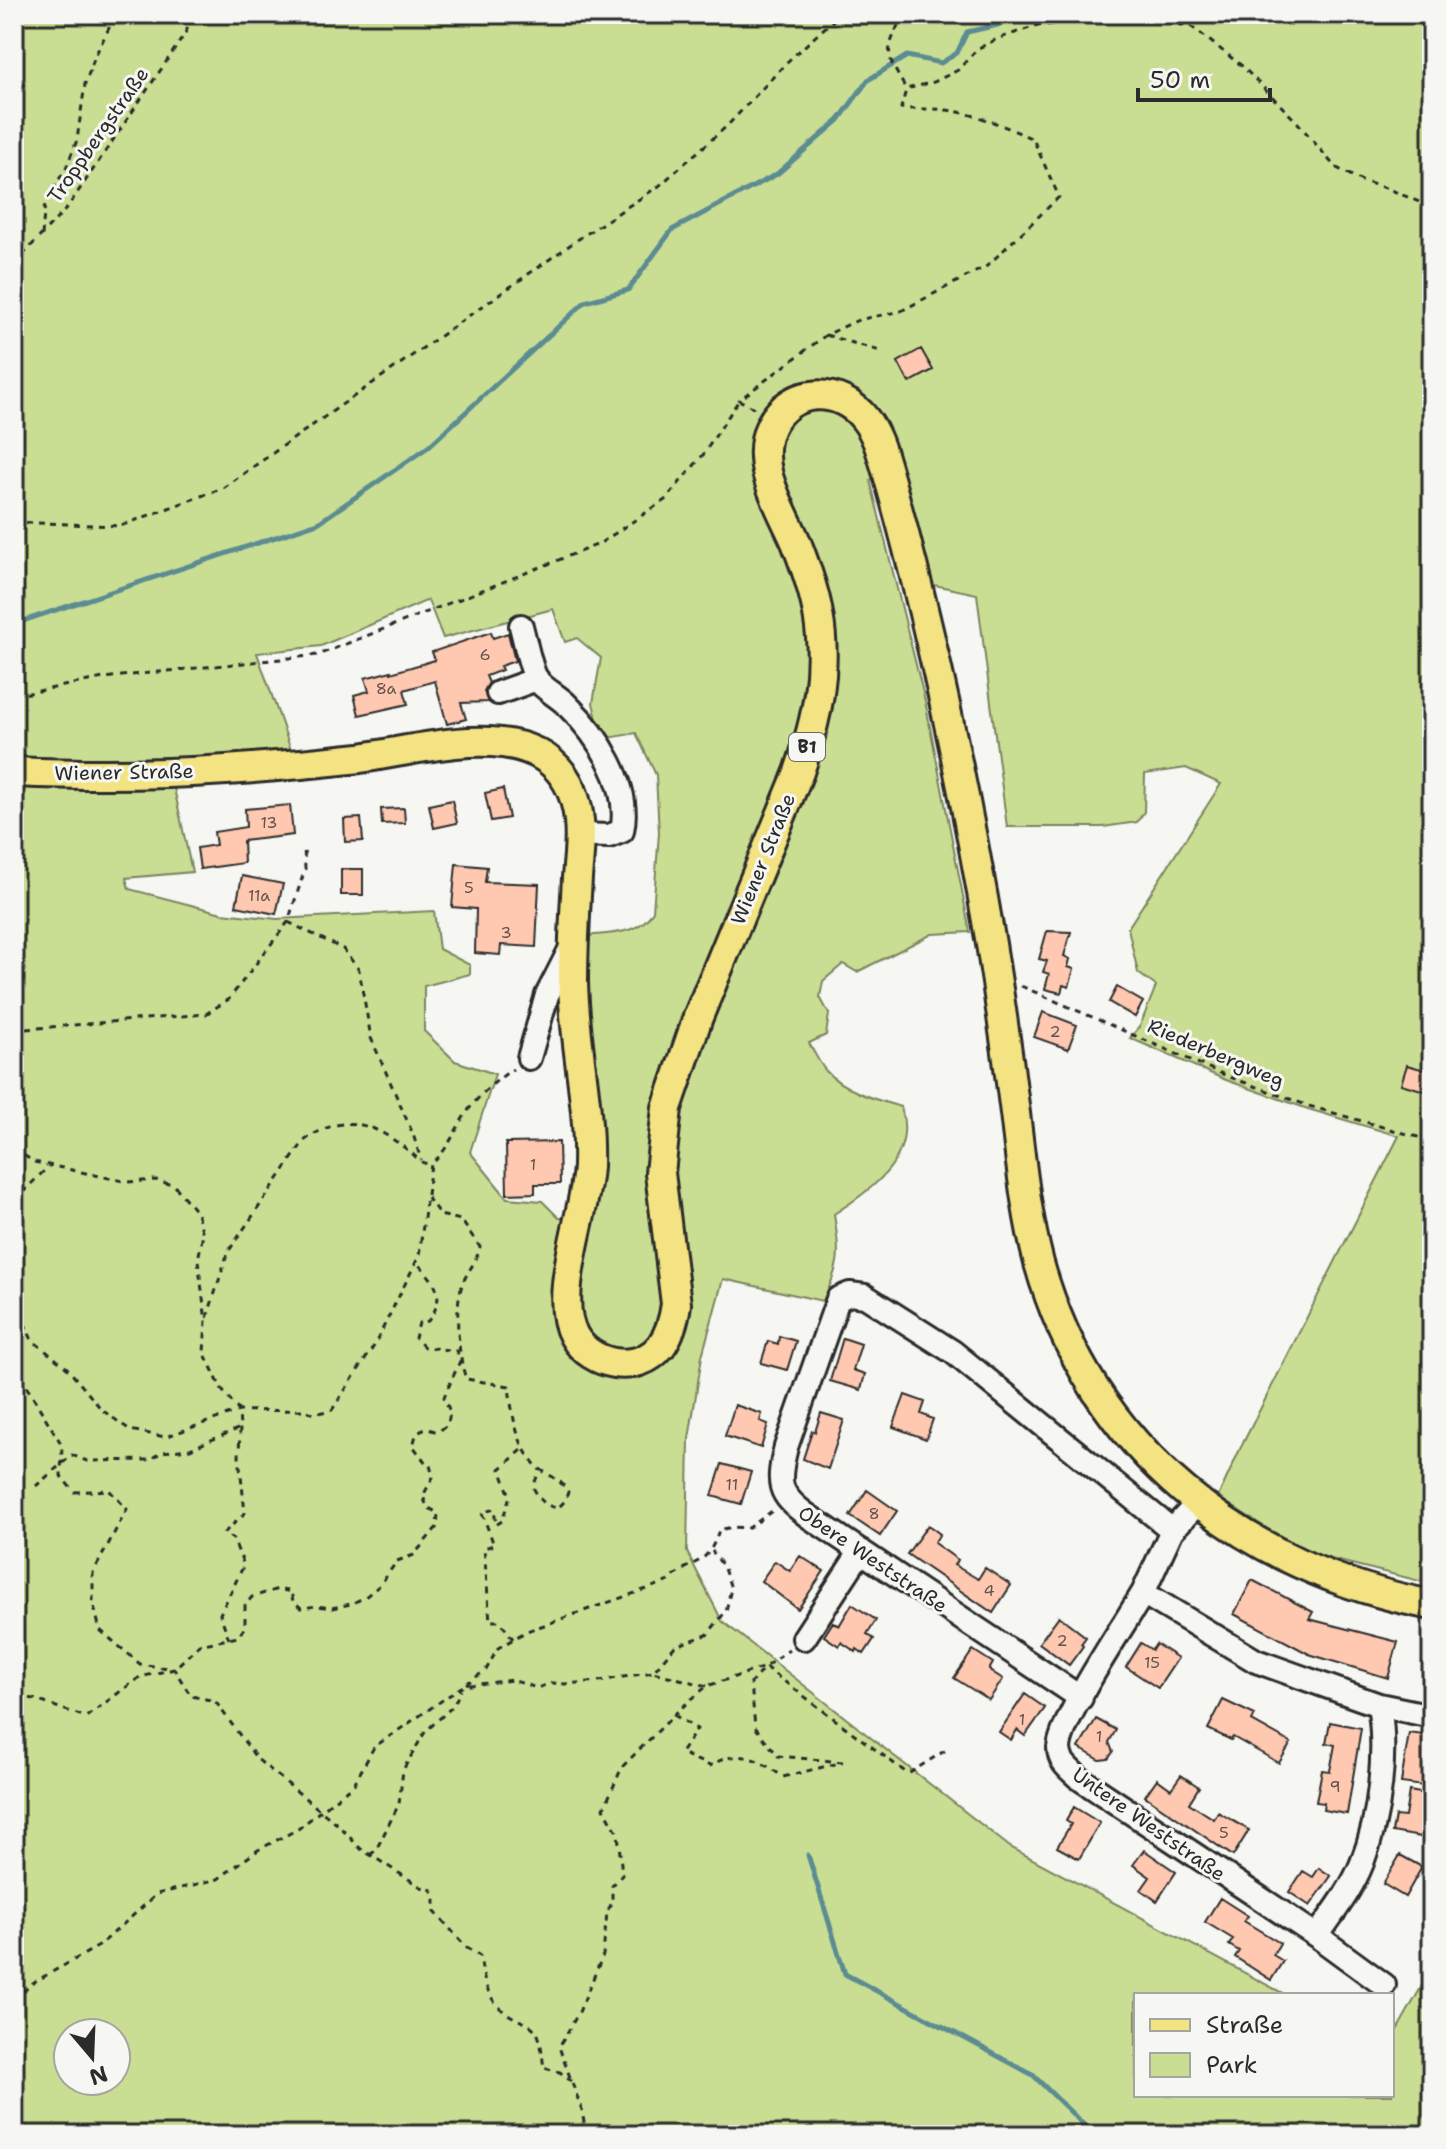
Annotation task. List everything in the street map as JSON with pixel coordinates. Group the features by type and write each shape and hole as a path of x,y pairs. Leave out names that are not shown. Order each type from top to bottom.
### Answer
{"main road":[{"path":"775,419 796,399 808,395 827,396 855,409 876,438 905,539 947,713 996,975 1031,1229 1057,1315 1079,1361 1121,1425 1166,1475 1198,1503 1253,1540 1311,1569 1361,1588 1432,1605"},
{"name":"Wiener Straße","path":"14,772 87,774 223,770 340,760 465,743 509,744 535,751 561,772 575,798 580,835 573,984 588,1167 568,1278 566,1312 574,1337 586,1351 605,1362 623,1364 643,1359 658,1349 673,1322 676,1293 660,1173 667,1108 698,1017 799,772 820,695 822,645 816,601 803,559 771,485 766,463 766,443 775,419"}],"street":[{"path":"521,626 537,679 568,706 590,732 616,777 625,814 622,831 609,836 580,835"},
{"path":"498,693 537,679"},
{"path":"529,1058 547,995 573,942"},
{"name":"Obere Weststraße","path":"1081,1698 800,1511 784,1496 781,1466 786,1447 838,1299 850,1294 865,1296 953,1352 1172,1530"},
{"name":"Untere Weststraße","path":"1198,1503 1172,1530 1143,1593 1081,1698 1061,1738 1059,1750 1062,1762 1088,1785 1317,1936 1384,1985"},
{"path":"804,1638 861,1551"},
{"path":"1143,1593 1256,1661 1379,1705 1432,1716"},
{"path":"1317,1936 1362,1864 1370,1837 1384,1749 1379,1705"}],"path":[{"path":"42,235 45,202 66,168 77,140 85,84 116,14"},
{"name":"Troppbergstraße","path":"14,264 67,208 183,37 195,14"},
{"path":"14,522 120,526 223,488 659,186 727,126 788,61 840,14"},
{"path":"14,696 103,678 318,655 599,544 665,500 703,455 739,400 826,335 858,320 901,311 987,266 1059,197 1033,139 989,118 944,110 901,108 906,89 890,63 887,50 903,14"},
{"path":"906,89 934,82 958,70 977,49 1036,26 1095,19 1163,21 1192,27 1242,66 1298,123 1335,167 1362,181 1426,205 1432,212"},
{"path":"826,335 880,351"},
{"path":"739,400 775,419"},
{"path":"14,1030 206,1014 229,999 288,922 305,869 304,847"},
{"path":"288,922 343,949 359,970 371,1038 413,1134 422,1164"},
{"name":"Riederbergweg","path":"996,975 1227,1076 1309,1106 1432,1141"},
{"path":"14,1303 32,1340 67,1368 102,1410 130,1430 165,1437 239,1411 305,1410 314,1414 332,1410 374,1346 416,1262 423,1242 431,1164 442,1154 469,1109 499,1078 529,1058"},
{"path":"206,1321 228,1252 304,1141 321,1128 345,1122 369,1125 393,1139 422,1164 431,1164"},
{"path":"14,1149 34,1162 128,1182 156,1180 175,1186 197,1213 203,1234 198,1260 206,1321 204,1352 222,1390 239,1411 239,1456 245,1513 224,1533 233,1539 244,1565 220,1614 229,1639"},
{"path":"14,1201 50,1165"},
{"path":"30,1698 86,1717 140,1677 174,1669 199,1645 238,1637 245,1627 245,1605 263,1592 278,1589 291,1592 293,1601 301,1608 332,1608 351,1604 380,1585 397,1561 414,1555 437,1527 438,1513 427,1507 423,1496 433,1477 430,1465 413,1446 416,1435 425,1428 438,1432 448,1424 450,1412 444,1397 460,1361 462,1282 477,1260 480,1247 461,1220 440,1215 427,1196"},
{"path":"416,1262 438,1290 440,1299 437,1310 428,1321 419,1323 415,1338 424,1347 457,1351 466,1379 509,1386 522,1450 540,1469 562,1482 568,1492 558,1508 550,1507 539,1499 533,1487 540,1469"},
{"path":"14,1366 62,1445 61,1476 74,1492 109,1490 127,1509 93,1573"},
{"path":"14,1376 20,1378"},
{"path":"36,1486 72,1455 87,1461 149,1460 162,1452 190,1449 240,1428"},
{"path":"513,1639 500,1621 490,1621 484,1548 494,1545 482,1513 494,1509 496,1525 502,1521 510,1496 500,1469 522,1450"},
{"path":"14,2000 34,1982 99,1946 157,1894 218,1879 258,1850 298,1829 354,1784 374,1747 486,1670 498,1648 527,1631 669,1581 682,1568 700,1562 712,1551 719,1530 749,1528 770,1513 784,1496"},
{"path":"653,1672 675,1646 707,1635 726,1611 731,1588 723,1566 712,1551"},
{"path":"92,1560 93,1602 100,1630 140,1664 174,1669 191,1696 215,1701 257,1759 370,1855 421,1887 432,1890 435,1912 467,1948 480,1956 485,1989 498,2006 513,2018 529,2024 538,2034 544,2068 560,2072 571,2081"},
{"path":"674,1715 697,1729 681,1753 710,1766 725,1756 759,1759 783,1777 843,1762 778,1756 755,1727 751,1683 765,1667 804,1638"},
{"path":"586,2135 582,2110 559,2047 579,2012 603,1955 612,1886 622,1875 618,1833 604,1808 622,1767 707,1686 765,1667"},
{"path":"765,1667 908,1774 946,1750"},
{"path":"463,1686 512,1680 537,1688 552,1683 599,1681 653,1672 707,1686"},
{"path":"370,1855 376,1850 399,1804 403,1770 425,1732 453,1706 463,1686"}],"green space":[{"path":"14,14 1432,14 1432,1584 1303,1552 1218,1497 1399,1136 1226,1080 1130,1038 1140,1026 1156,986 1138,973 1128,928 1221,784 1186,768 1145,774 1144,812 1137,822 1103,827 1007,827 977,594 934,585 900,481 870,480 925,701 970,932 932,934 857,972 843,964 823,981 820,997 829,1014 826,1035 809,1043 823,1068 833,1078 861,1094 901,1107 903,1142 888,1171 863,1194 834,1214 838,1259 823,1301 723,1279 702,1356 689,1439 687,1552 722,1621 1010,1847 1282,1993 1134,1993 1134,2097 1394,2097 1394,2035 1432,1968 1432,2135 14,2135","holes":["428,600 443,638 553,609 565,642 577,638 601,658 593,703 602,739 636,733 656,775 659,833 653,911 632,929 586,936 572,1218 559,1218 542,1201 507,1198 470,1152 495,1074 455,1061 424,1031 424,986 470,974 470,965 439,949 434,911 277,919 222,913 129,889 126,878 192,872 174,788 289,756 291,750 257,653 321,646"]}],"building":[{"path":"921,349 933,370 909,383 898,362"},
{"path":"491,632 493,638 508,633 515,661 500,666 502,670 486,676 489,683 484,691 488,702 461,703 466,719 447,724 435,681 404,690 408,704 359,715 354,695 369,691 365,678 435,660 432,652"},
{"path":"503,789 509,818 491,821 485,793"},
{"path":"452,800 457,823 434,828 429,805"},
{"path":"290,805 293,835 243,841 244,863 200,869 197,848 216,845 214,832 246,827 245,809"},
{"path":"404,808 405,823 382,824 381,809"},
{"path":"361,818 363,841 345,842 344,819"},
{"path":"456,864 487,867 485,882 539,884 536,947 501,945 500,955 475,953 476,909 452,907"},
{"path":"341,869 363,869 363,895 341,895"},
{"path":"242,876 283,884 276,914 236,906"},
{"path":"1047,931 1071,932 1064,956 1070,959 1068,967 1074,969 1069,987 1063,985 1061,993 1045,989 1049,974 1043,972 1047,961 1039,959"},
{"path":"1117,987 1143,1002 1135,1017 1109,1002"},
{"path":"1043,1012 1077,1025 1068,1049 1034,1037"},
{"path":"1407,1065 1432,1072 1432,1093 1401,1084"},
{"path":"559,1142 560,1184 535,1184 535,1193 507,1194 506,1143"},
{"path":"779,1336 796,1341 787,1370 761,1363 768,1341 778,1344"},
{"path":"843,1338 861,1344 853,1370 865,1374 861,1390 830,1381"},
{"path":"905,1395 925,1402 921,1414 933,1419 926,1439 893,1427"},
{"path":"735,1405 762,1414 760,1421 768,1424 761,1448 725,1436"},
{"path":"821,1413 844,1420 828,1469 803,1459"},
{"path":"722,1464 751,1472 741,1504 712,1496"},
{"path":"867,1490 897,1511 880,1536 850,1516"},
{"path":"928,1525 940,1534 934,1543 958,1560 954,1565 978,1579 985,1568 1011,1585 993,1613 907,1554"},
{"path":"800,1556 824,1571 798,1609 761,1581 775,1561 790,1571"},
{"path":"1252,1580 1313,1612 1309,1619 1398,1642 1388,1678 1309,1654 1234,1614"},
{"path":"852,1604 876,1620 867,1634 874,1639 864,1654 841,1642 839,1646 824,1636 833,1622 839,1626"},
{"path":"1059,1616 1086,1637 1069,1665 1039,1643"},
{"path":"1141,1643 1152,1650 1156,1644 1178,1658 1158,1688 1126,1667"},
{"path":"973,1650 993,1663 989,1670 1003,1679 989,1700 954,1678"},
{"path":"1025,1694 1045,1708 1025,1736 1017,1730 1011,1740 999,1732"},
{"path":"1223,1700 1255,1715 1252,1721 1291,1743 1279,1763 1233,1737 1231,1740 1208,1729"},
{"path":"1096,1719 1116,1730 1109,1742 1113,1752 1108,1759 1100,1760 1079,1748"},
{"path":"1330,1722 1361,1728 1347,1814 1323,1810 1324,1803 1316,1802 1322,1770 1330,1771 1335,1745 1326,1743"},
{"path":"1409,1733 1431,1736 1423,1786 1401,1783"},
{"path":"1181,1775 1199,1787 1189,1803 1214,1819 1218,1812 1249,1830 1233,1856 1145,1796 1157,1779 1171,1789"},
{"path":"1409,1791 1432,1795 1429,1821 1432,1822 1432,1839 1392,1832 1395,1816 1405,1817"},
{"path":"1074,1807 1100,1823 1079,1859 1057,1847 1071,1824 1066,1821"},
{"path":"1144,1850 1176,1872 1157,1901 1141,1890 1150,1877 1133,1865"},
{"path":"1400,1855 1422,1867 1405,1897 1383,1884"},
{"path":"1319,1868 1331,1876 1310,1906 1289,1892 1303,1871 1313,1877"},
{"path":"1220,1898 1248,1916 1244,1921 1280,1943 1273,1955 1283,1961 1271,1980 1235,1957 1239,1951 1229,1945 1233,1939 1205,1922"}],"waterway":[{"path":"14,624 318,523 428,447 585,302 628,290 672,230 777,174 839,120 868,80 907,56 941,63 957,53 967,32 998,25 1015,14"},
{"path":"808,1855 845,1974 1033,2075 1094,2135"}]}
